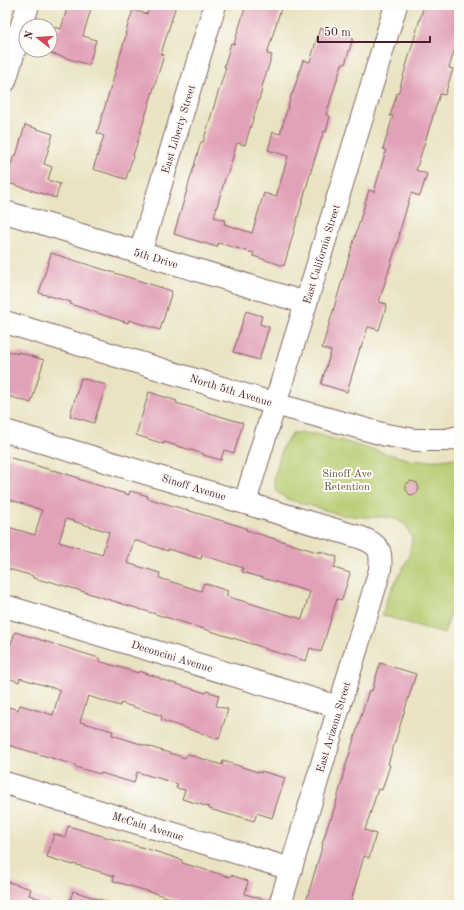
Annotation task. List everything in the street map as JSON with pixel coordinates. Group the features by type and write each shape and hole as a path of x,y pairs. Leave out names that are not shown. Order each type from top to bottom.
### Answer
{"street":[{"path":"5,81 28,5"},
{"name":"East Liberty Street","path":"140,253 215,5"},
{"name":"East California Street","path":"245,502 396,5"},
{"name":"5th Drive","path":"5,212 306,303"},
{"name":"North 5th Avenue","path":"5,322 275,404 386,435 416,440 446,440 459,437"},
{"name":"Sinoff Avenue","path":"5,431 362,538 371,541 379,549"},
{"name":"East Arizona Street","path":"280,905 380,570 381,561 379,549"},
{"name":"Deconcini Avenue","path":"5,606 339,707"},
{"name":"McCain Avenue","path":"5,783 291,869"}],"green space":[{"name":"Sinoff Ave Retention","path":"293,433 316,434 414,461 443,460 459,457 459,585 444,634 382,615 388,596 409,557 412,538 406,525 396,519 342,515 287,499 276,491 274,478 283,446"}],"building":[{"path":"68,5 92,5 83,36 96,40 89,65 58,55 58,28 61,29"},
{"path":"150,5 176,5 161,54 164,55 126,179 93,169 104,136 97,133 133,10 147,14"},
{"path":"246,5 282,5 267,54 272,55 245,145 237,143 214,217 225,220 224,224 252,233 264,193 276,197 288,156 268,150 273,132 280,134 303,60 310,62 320,28 353,38 345,64 342,64 326,115 330,116 326,132 324,131 313,164 284,266 253,256 254,253 218,243 217,247 174,234 201,142 203,142 226,67 224,67 231,43 234,44"},
{"path":"424,5 459,5 459,27 456,37 458,38 449,68 453,69 445,95 440,94 416,170 427,174 420,196 411,193 379,302 387,304 379,330 368,327 347,392 321,384 331,351 322,348 369,190 374,192 386,150 383,149 393,116 390,116 397,93 398,94"},
{"path":"25,125 53,134 44,164 52,167 48,180 60,184 56,198 5,182 14,155 16,156"},
{"path":"51,253 172,291 160,330 129,320 128,323 70,304 71,302 39,293"},
{"path":"246,311 262,316 260,324 269,327 259,360 233,352"},
{"path":"5,350 18,354 18,352 44,360 31,403 5,395"},
{"path":"81,378 106,385 94,423 70,416"},
{"path":"149,392 177,401 176,403 243,423 234,453 224,450 221,460 136,435"},
{"path":"5,456 54,470 129,495 130,491 148,496 147,498 246,528 246,530 320,553 320,551 337,557 334,568 350,573 342,600 337,599 321,652 310,648 306,661 49,581 33,578 33,576 5,568 5,526 35,535 42,510 5,498","holes":["66,519 109,532 102,555 59,542","134,540 168,551 168,549 201,559 202,555 243,568 242,572 310,592 302,619 226,596 228,591 204,583 201,591 159,578 160,573 127,563"]},
{"path":"411,481 417,483 419,489 416,494 410,495 406,490 406,484"},
{"path":"15,632 99,658 99,661 138,673 139,671 206,693 207,691 219,695 216,706 228,709 219,739 161,720 162,716 121,703 120,706 88,696 80,722 113,731 112,735 185,758 187,754 222,765 223,761 261,773 261,771 285,778 272,818 257,813 254,821 209,809 209,807 182,799 185,790 176,788 178,784 137,772 134,783 75,767 75,765 5,744 5,706 18,710 20,705 53,715 60,690 20,678 19,682 5,677 5,642 11,644"},
{"path":"380,663 416,674 388,764 390,765 382,790 378,789 365,830 376,834 369,858 364,856 350,905 305,905 369,690 372,691"},
{"path":"68,826 182,860 182,863 230,877 231,875 248,881 245,894 268,901 268,905 179,905 181,901 113,881 114,876 47,857 54,834 65,837"},
{"path":"5,881 31,889 29,895 50,902 50,905 5,905"},
{"path":"73,891 108,902 108,905 69,905"}]}
